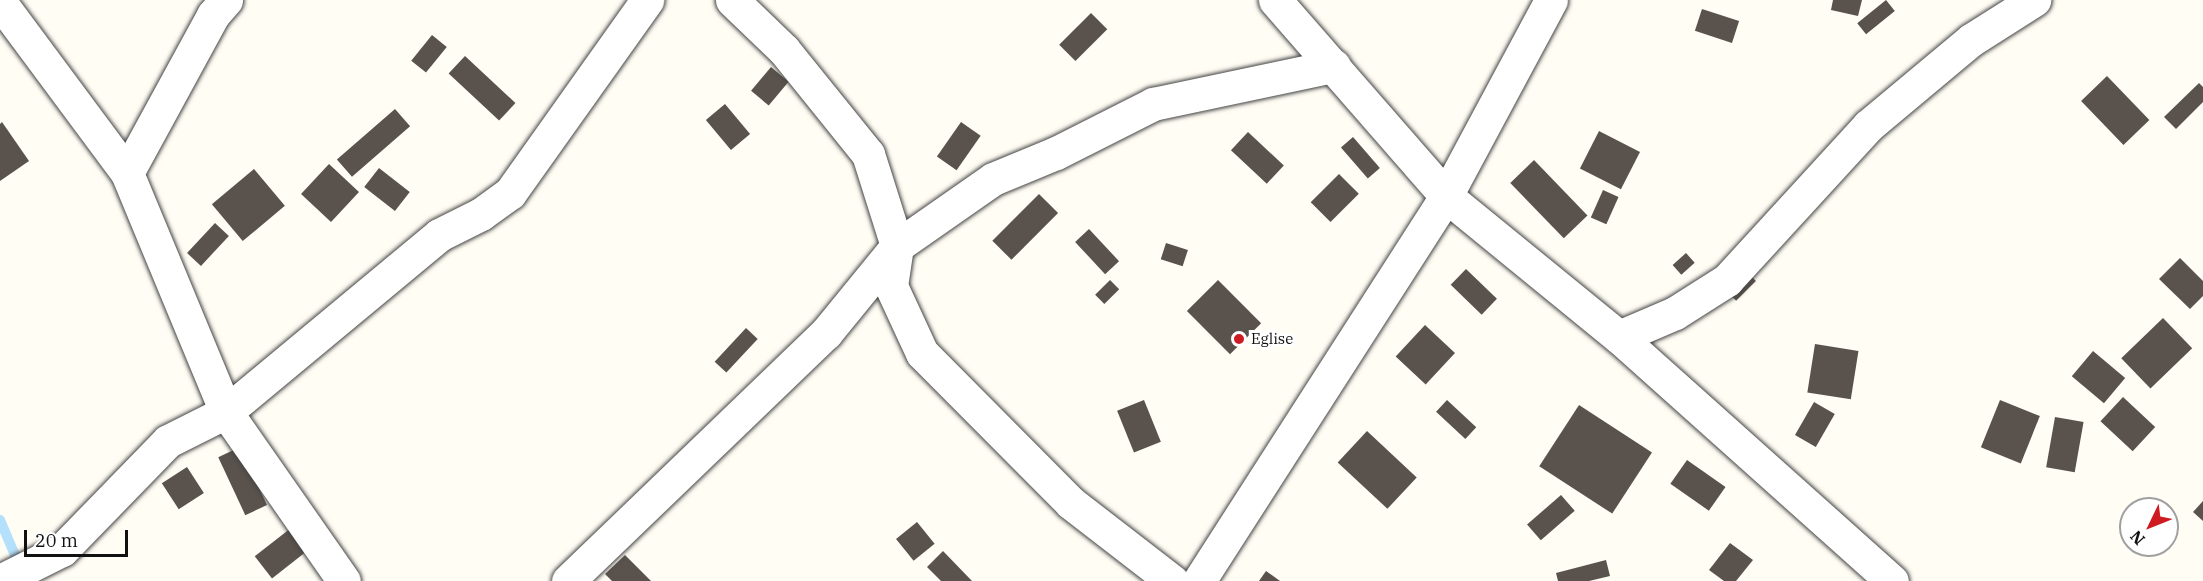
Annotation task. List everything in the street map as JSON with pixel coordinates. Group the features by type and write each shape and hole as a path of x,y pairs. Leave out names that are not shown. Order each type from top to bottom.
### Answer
{"street":[{"path":"127,173 213,15 226,0"},
{"path":"0,581 62,550 168,441 226,412 440,235 482,214 510,193 647,0"},
{"path":"732,0 784,50 868,154 897,246 891,286 922,353 1071,503 1172,581"},
{"path":"1275,0 1446,196 1619,337 1892,581"},
{"path":"1199,581 1446,196 1551,0"},
{"path":"1619,337 1675,314 1727,280 1868,126 1971,40 2034,0"},
{"path":"0,2 127,173 226,412 344,581"},
{"path":"568,581 826,333 897,246 993,179 1056,153 1153,104 1334,66"}],"building":[{"path":"1833,0 1862,0 1858,16 1831,10"},
{"path":"1886,0 1895,11 1866,34 1857,23"},
{"path":"1702,9 1739,21 1732,43 1695,31"},
{"path":"1091,13 1107,29 1075,61 1059,45"},
{"path":"432,35 447,47 426,73 411,61"},
{"path":"465,56 515,103 499,121 449,74"},
{"path":"771,67 789,82 769,106 751,91"},
{"path":"2107,76 2149,120 2123,145 2081,101"},
{"path":"2199,83 2203,87 2203,102 2176,129 2164,117"},
{"path":"725,104 750,134 731,150 706,120"},
{"path":"395,109 410,126 352,177 337,160"},
{"path":"2,122 29,161 0,181 0,124"},
{"path":"961,122 981,136 957,170 937,156"},
{"path":"1599,131 1640,152 1621,189 1580,168"},
{"path":"1248,132 1284,165 1267,184 1231,150"},
{"path":"1353,137 1380,168 1368,178 1341,147"},
{"path":"1534,160 1587,215 1564,238 1510,183"},
{"path":"329,164 359,192 331,222 301,194"},
{"path":"379,168 410,192 395,211 364,187"},
{"path":"254,169 285,206 243,241 212,204"},
{"path":"1339,174 1359,194 1331,222 1311,202"},
{"path":"1603,190 1619,197 1606,224 1591,217"},
{"path":"1039,194 1058,213 1011,260 992,241"},
{"path":"215,223 229,236 201,266 187,253"},
{"path":"1089,229 1119,261 1105,274 1075,242"},
{"path":"1166,243 1188,250 1183,266 1161,259"},
{"path":"1686,253 1695,263 1681,275 1673,265"},
{"path":"2180,258 2203,281 2203,296 2190,309 2159,279"},
{"path":"1466,269 1497,299 1482,315 1451,285"},
{"path":"1746,271 1756,281 1736,301 1726,291"},
{"path":"1110,280 1119,289 1104,304 1095,295"},
{"path":"1218,280 1261,323 1230,354 1187,311"},
{"path":"2163,318 2192,348 2150,389 2121,358"},
{"path":"1425,325 1455,353 1426,384 1396,356"},
{"path":"746,328 758,339 726,373 715,362"},
{"path":"1815,344 1858,351 1851,399 1807,392"},
{"path":"2093,351 2125,378 2104,403 2072,376"},
{"path":"2123,397 2155,427 2133,451 2100,421"},
{"path":"1144,400 1161,442 1134,453 1117,411"},
{"path":"1447,400 1476,427 1465,439 1436,412"},
{"path":"2000,400 2040,416 2021,463 1981,447"},
{"path":"1814,402 1835,414 1816,447 1795,435"},
{"path":"1579,405 1652,452 1612,514 1539,466"},
{"path":"2055,417 2084,422 2075,472 2046,467"},
{"path":"1367,431 1417,477 1387,509 1338,462"},
{"path":"240,447 267,505 245,515 218,457"},
{"path":"1687,460 1726,487 1709,511 1670,484"},
{"path":"187,467 204,493 179,509 162,483"},
{"path":"1561,495 1575,511 1541,540 1527,525"},
{"path":"2203,501 2203,521 2193,512"},
{"path":"917,522 935,544 914,561 896,539"},
{"path":"291,528 308,550 272,578 255,556"},
{"path":"1730,543 1753,560 1736,581 1724,581 1709,570"},
{"path":"943,551 972,581 941,581 927,567"},
{"path":"625,555 651,581 612,581 605,574"},
{"path":"1606,560 1610,576 1589,581 1558,581 1556,573"},
{"path":"1266,571 1280,581 1259,581"}],"waterway":[{"path":"0,520 20,567"}],"place":[{"name":"Eglise","path":"1239,339"}]}
